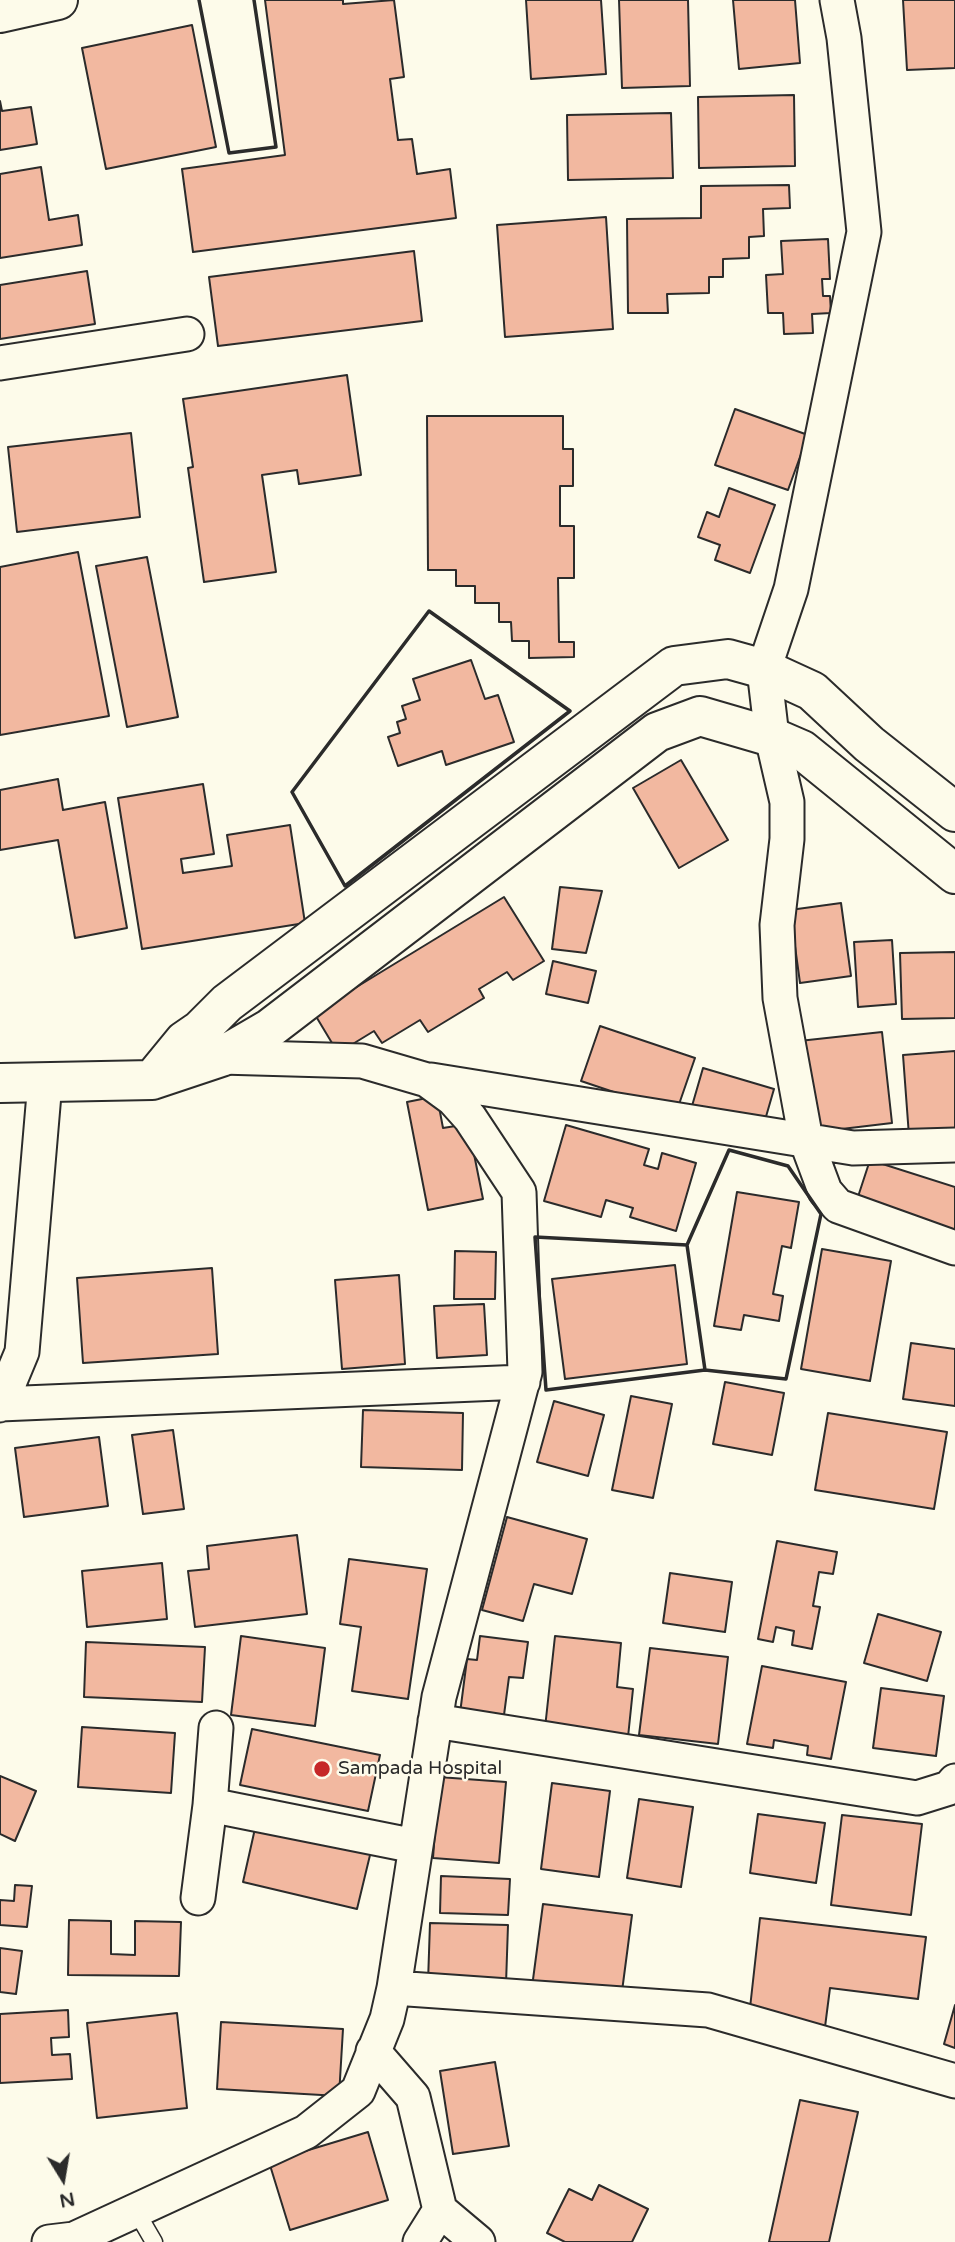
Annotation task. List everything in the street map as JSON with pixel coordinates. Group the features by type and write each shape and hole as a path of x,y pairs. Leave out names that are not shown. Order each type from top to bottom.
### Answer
{"street":[{"path":"0,13 58,0"},
{"path":"837,0 844,38 864,232 791,589 764,669 772,737 787,802 787,839 777,925 780,998 806,1140 825,1191 838,1206 955,1248"},
{"path":"0,363 187,334"},
{"path":"152,1080 184,1041 200,1030 227,1003 674,666 728,659 764,669 812,691 869,744 955,812"},
{"path":"0,1082 152,1080 221,1057 269,1029 657,732 700,716 772,737 802,750 955,874"},
{"path":"184,1041 221,1057 362,1061 427,1080 853,1148 955,1145"},
{"path":"49,2242 74,2239 306,2132 358,2091 387,2019 439,1697 525,1372 519,1192 470,1118 453,1099 427,1080"},
{"path":"45,1082 22,1352 0,1404 523,1382"},
{"path":"435,1721 916,1798 949,1788 955,1782"},
{"path":"198,1898 210,1805 216,1728"},
{"path":"210,1805 415,1846"},
{"path":"394,1988 708,2010 955,2081"},
{"path":"373,2051 413,2097 440,2210 478,2242"},
{"path":"419,2242 440,2210"}],"lane":[{"path":"136,2211 154,2242"}],"building":[{"path":"265,0 343,0 343,4 394,0 404,77 390,79 398,140 412,139 417,174 450,169 456,218 193,252 182,169 285,155"},
{"path":"526,0 601,0 606,74 531,79"},
{"path":"619,0 688,0 690,86 622,88"},
{"path":"733,0 795,0 800,63 739,69"},
{"path":"903,0 955,0 955,68 907,70"},
{"path":"192,25 216,147 106,169 82,48"},
{"path":"794,95 795,166 699,168 698,97"},
{"path":"0,101 2,111 31,107 37,144 0,150"},
{"path":"671,113 673,178 568,180 567,115"},
{"path":"41,167 49,220 78,215 82,245 0,258 0,174"},
{"path":"789,185 790,208 763,209 764,236 749,237 749,258 723,259 723,277 709,277 709,293 667,294 668,313 628,313 627,219 701,218 701,186"},
{"path":"606,217 613,329 505,337 497,225"},
{"path":"828,239 830,279 822,279 823,296 830,296 831,313 812,314 813,333 784,334 783,313 768,313 766,275 783,274 781,241"},
{"path":"414,251 422,321 218,346 209,277"},
{"path":"87,271 95,324 0,339 0,285"},
{"path":"347,375 361,475 299,484 297,470 262,475 276,572 204,582 188,468 193,467 183,399"},
{"path":"735,409 808,435 788,490 715,465"},
{"path":"427,416 563,416 563,449 573,449 573,486 560,486 560,526 574,526 574,578 558,578 559,642 574,642 574,657 529,658 529,641 512,641 511,622 499,622 499,603 475,603 475,586 456,586 456,570 428,570"},
{"path":"131,433 140,517 17,532 8,447"},
{"path":"729,488 775,505 750,573 715,560 720,545 698,537 707,512 719,517"},
{"path":"78,552 109,716 0,735 0,567"},
{"path":"147,557 178,717 127,727 96,566"},
{"path":"471,660 485,699 498,695 514,742 446,765 442,751 398,766 388,737 400,733 397,722 406,719 402,706 420,700 413,679"},
{"path":"681,760 728,840 679,868 633,788"},
{"path":"58,779 63,810 105,802 127,928 75,938 58,840 0,850 0,790"},
{"path":"203,784 214,854 181,859 183,873 232,866 227,835 290,825 305,923 142,949 118,798"},
{"path":"560,887 602,891 586,953 552,949"},
{"path":"504,897 544,961 513,980 507,972 479,989 484,998 428,1032 420,1020 382,1043 374,1031 338,1053 314,1013"},
{"path":"841,903 851,976 800,983 790,910"},
{"path":"892,940 896,1004 858,1007 854,942"},
{"path":"955,952 955,1018 902,1019 900,953"},
{"path":"553,961 596,971 588,1003 546,994"},
{"path":"600,1026 695,1058 676,1113 581,1081"},
{"path":"882,1032 892,1123 808,1133 799,1041"},
{"path":"955,1051 955,1133 909,1136 903,1055"},
{"path":"703,1068 774,1089 763,1127 692,1106"},
{"path":"437,1096 443,1128 468,1124 483,1199 428,1210 407,1102"},
{"path":"566,1125 649,1149 644,1165 658,1169 662,1153 696,1163 676,1231 630,1217 633,1208 606,1200 601,1217 544,1201"},
{"path":"870,1160 955,1187 955,1245 853,1212"},
{"path":"737,1192 799,1202 791,1248 782,1246 773,1294 783,1296 779,1321 744,1315 741,1330 714,1326"},
{"path":"822,1249 891,1261 870,1381 801,1369"},
{"path":"455,1251 496,1252 495,1299 454,1299"},
{"path":"675,1265 687,1364 565,1379 552,1279"},
{"path":"212,1268 218,1354 83,1363 77,1278"},
{"path":"399,1275 405,1364 342,1369 335,1280"},
{"path":"484,1304 487,1355 437,1358 434,1306"},
{"path":"911,1343 955,1349 955,1406 903,1399"},
{"path":"725,1382 784,1393 772,1455 713,1444"},
{"path":"631,1396 672,1404 653,1498 612,1490"},
{"path":"554,1401 604,1415 588,1476 537,1462"},
{"path":"363,1410 463,1413 462,1470 361,1467"},
{"path":"828,1413 947,1432 934,1509 815,1490"},
{"path":"173,1430 184,1509 143,1514 132,1435"},
{"path":"99,1437 108,1506 24,1517 15,1448"},
{"path":"507,1517 587,1539 572,1594 534,1584 523,1621 482,1610"},
{"path":"297,1535 307,1614 195,1627 188,1571 209,1569 207,1546"},
{"path":"777,1541 837,1552 833,1574 819,1572 813,1606 820,1607 812,1649 792,1645 794,1631 776,1627 773,1642 758,1639"},
{"path":"349,1559 427,1569 408,1699 352,1691 361,1627 340,1624"},
{"path":"162,1563 167,1619 87,1627 82,1571"},
{"path":"670,1573 732,1582 725,1632 663,1623"},
{"path":"878,1614 941,1632 927,1681 864,1663"},
{"path":"241,1636 325,1648 315,1726 231,1715"},
{"path":"480,1636 528,1642 523,1678 509,1677 504,1715 459,1721 467,1659 477,1660"},
{"path":"555,1636 621,1643 617,1687 633,1689 628,1737 545,1728"},
{"path":"86,1642 205,1647 202,1702 84,1697"},
{"path":"650,1648 728,1657 718,1744 639,1735"},
{"path":"762,1666 846,1682 831,1759 807,1755 808,1746 774,1740 773,1748 747,1744"},
{"path":"881,1688 944,1696 936,1756 873,1748"},
{"path":"82,1727 175,1733 171,1793 78,1787"},
{"path":"252,1729 380,1755 368,1811 240,1785"},
{"path":"0,1776 36,1791 15,1841 0,1834"},
{"path":"439,1777 506,1782 499,1863 433,1858"},
{"path":"552,1783 610,1791 599,1877 541,1869"},
{"path":"639,1799 693,1807 681,1887 627,1878"},
{"path":"758,1814 825,1823 816,1883 750,1873"},
{"path":"842,1815 922,1824 911,1915 831,1905"},
{"path":"256,1824 371,1851 357,1909 243,1882"},
{"path":"441,1876 510,1879 508,1915 440,1913"},
{"path":"15,1885 32,1886 27,1927 0,1925 0,1900 14,1901"},
{"path":"543,1904 632,1915 621,1999 532,1987"},
{"path":"760,1918 926,1937 918,1999 830,1988 825,2027 749,2017"},
{"path":"69,1920 111,1921 111,1954 135,1955 135,1921 181,1922 179,1976 68,1975"},
{"path":"430,1923 508,1925 506,1984 428,1982"},
{"path":"0,1948 22,1951 16,1994 0,1992"},
{"path":"955,2005 955,2048 944,2044"},
{"path":"68,2010 69,2037 51,2038 52,2055 70,2054 72,2079 0,2083 0,2014"},
{"path":"177,2013 187,2108 97,2118 87,2023"},
{"path":"221,2022 343,2029 339,2096 217,2089"},
{"path":"495,2062 509,2146 453,2154 440,2071"},
{"path":"800,2100 858,2112 829,2242 769,2242"},
{"path":"368,2132 388,2200 290,2230 269,2162"},
{"path":"599,2185 648,2209 632,2242 565,2242 547,2233 569,2189 592,2200"}],"wall":[{"path":"199,0 229,153 276,147 254,0"},
{"path":"429,611 570,711 345,886 292,792 429,611"},
{"path":"729,1150 788,1166 821,1214 786,1379 705,1370 546,1390 535,1237 687,1245 729,1150"},
{"path":"687,1245 705,1370"}],"place":[{"name":"Sampada Hospital","path":"322,1769"}]}
